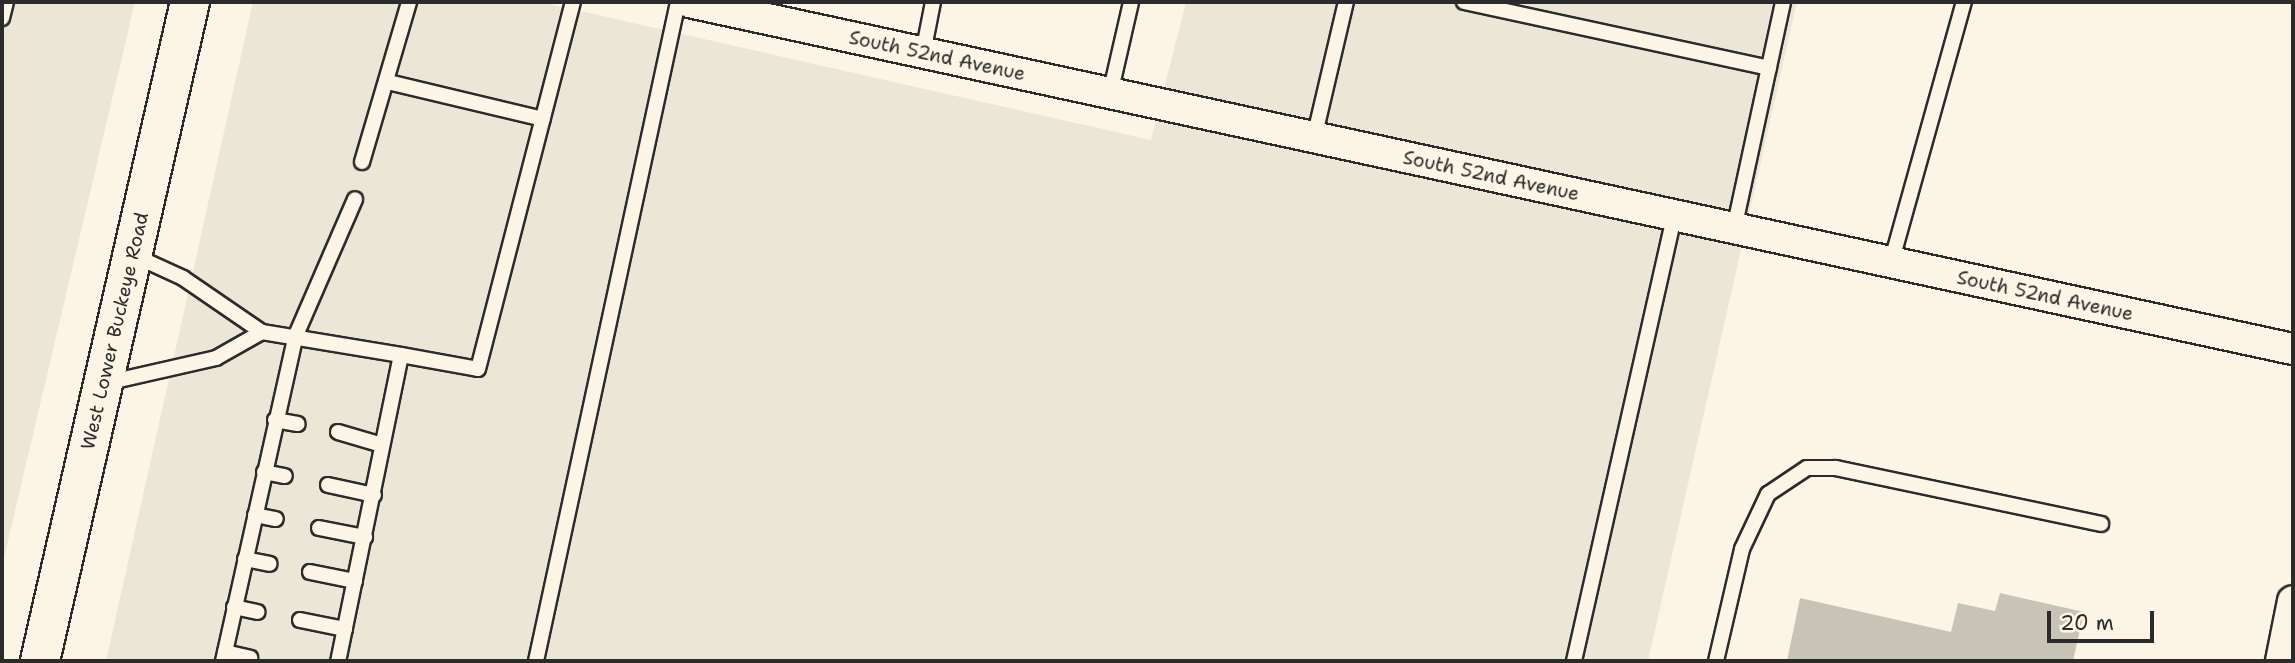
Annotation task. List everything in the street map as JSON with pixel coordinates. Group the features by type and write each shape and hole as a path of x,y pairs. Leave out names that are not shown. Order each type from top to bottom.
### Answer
{"main road":[{"name":"West Lower Buckeye Road","path":"40,661 190,2"}],"street":[{"name":"South 52nd Avenue","path":"689,2 2293,349"},
{"path":"2281,661 2293,601"}],"lane":[{"path":"2,18 6,2"},
{"path":"362,162 410,2"},
{"path":"132,254 183,278 262,332 296,335 478,369 573,2"},
{"path":"536,661 678,2"},
{"path":"923,53 933,2"},
{"path":"1110,94 1131,2"},
{"path":"1314,138 1346,2"},
{"path":"1464,2 1769,68"},
{"path":"1734,229 1783,2"},
{"path":"1891,263 1964,2"},
{"path":"388,82 543,119"},
{"path":"250,658 224,657 275,420 296,335 355,199"},
{"path":"1574,661 1675,216"},
{"path":"103,384 216,358 262,332"},
{"path":"338,661 401,355"},
{"path":"275,420 298,424"},
{"path":"338,432 382,445"},
{"path":"1716,661 1742,549 1768,494 1807,468 1836,468 2101,524"},
{"path":"264,472 285,476"},
{"path":"328,485 374,495"},
{"path":"255,515 276,519"},
{"path":"319,528 365,537"},
{"path":"245,559 270,564"},
{"path":"310,572 355,581"},
{"path":"234,607 257,612"},
{"path":"300,620 345,629"}],"shaded area":[{"path":"2,2 135,2 2,566"},
{"path":"253,2 540,2 1151,140 1186,2 1797,2 1648,661 106,661"}],"building":[{"path":"2000,593 2084,612 2073,661 1787,661 1800,598 1951,632 1958,603 1995,611"}]}
